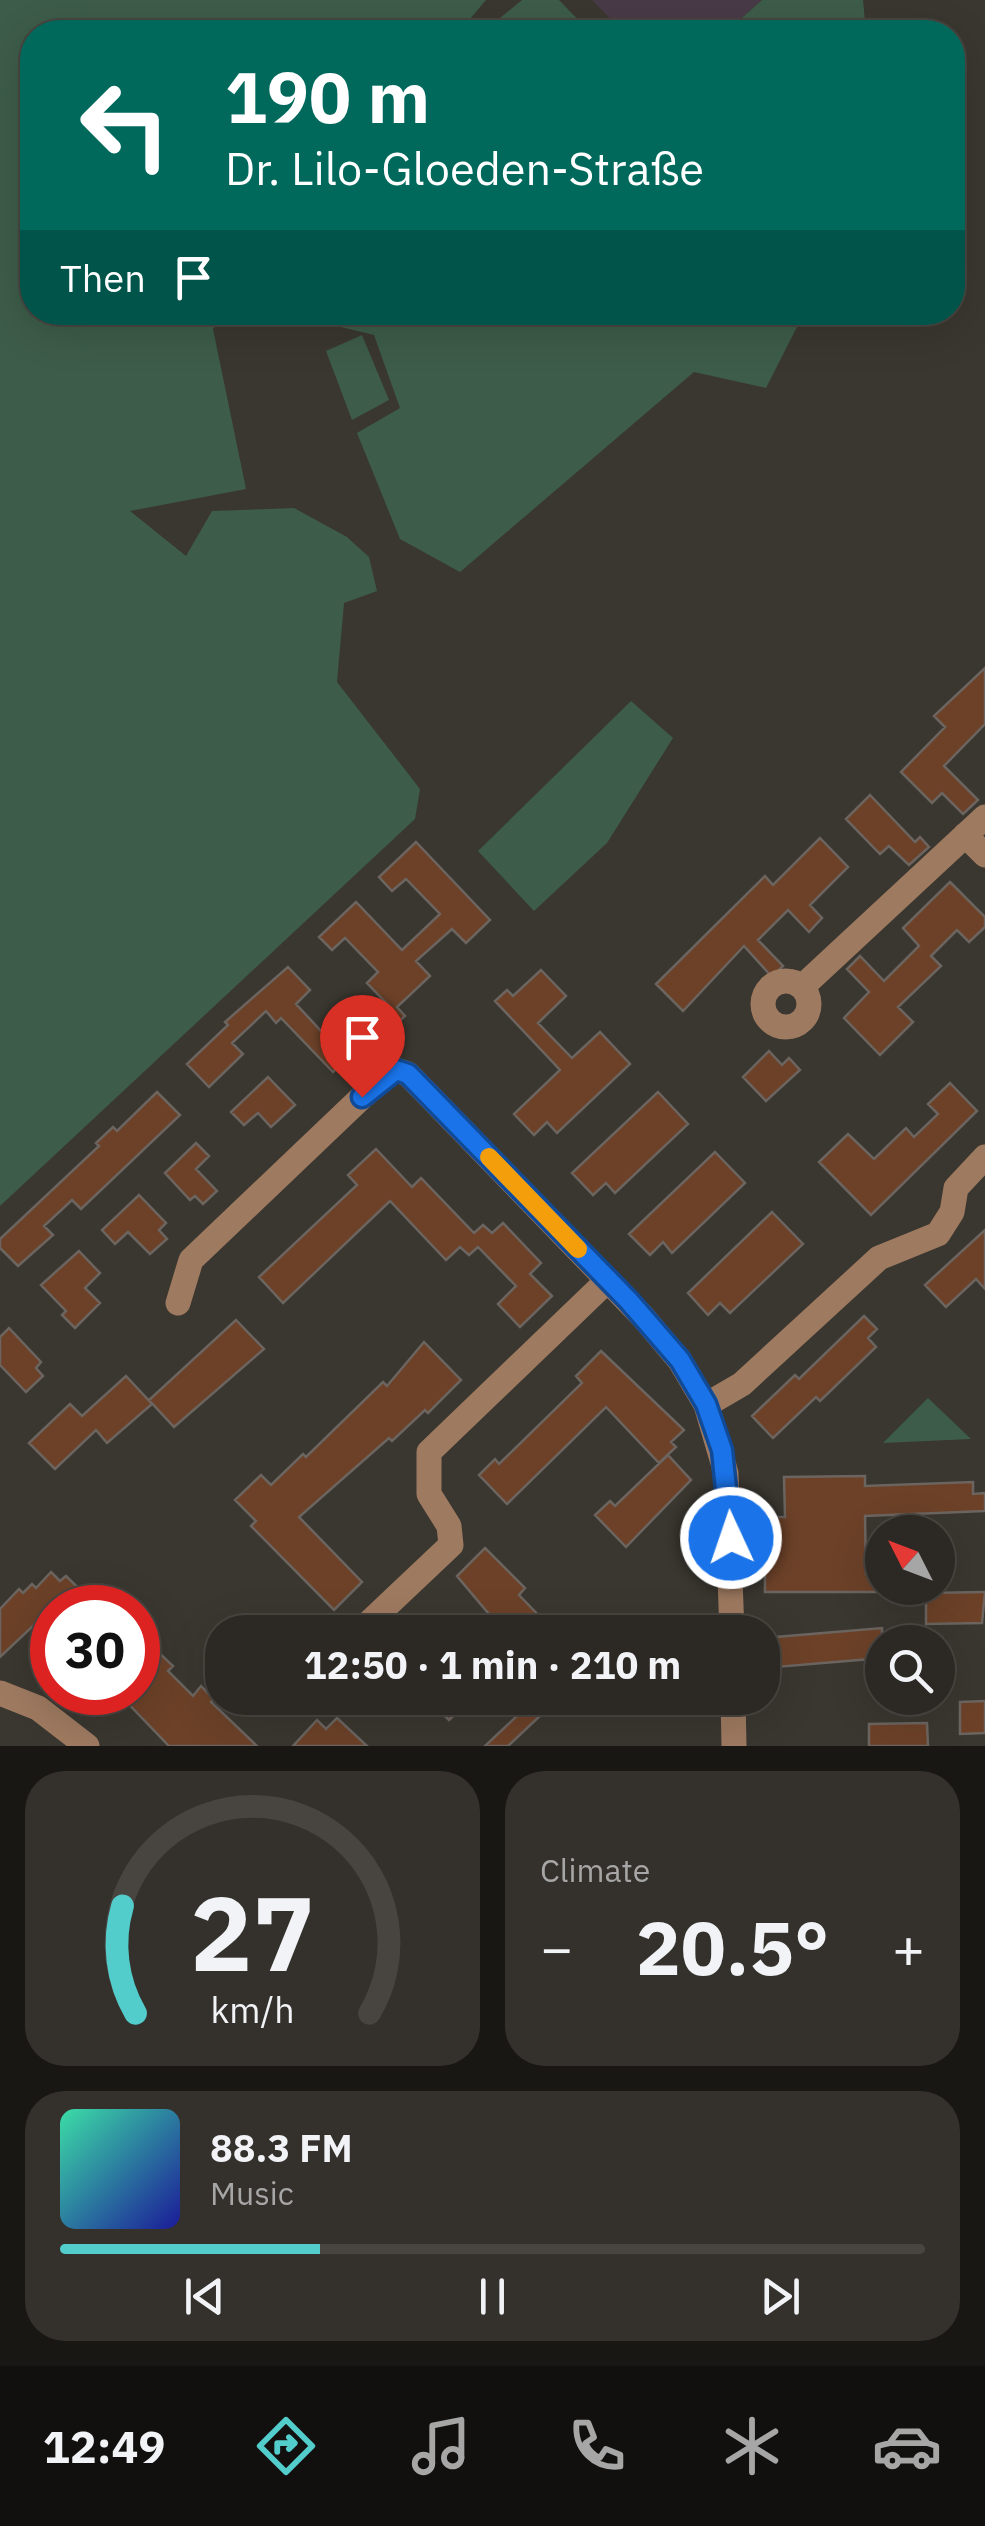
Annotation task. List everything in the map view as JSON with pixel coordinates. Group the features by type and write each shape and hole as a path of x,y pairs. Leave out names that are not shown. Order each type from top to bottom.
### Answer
{"street":[{"path":"802,987 985,816"},
{"path":"965,835 985,855"},
{"path":"178,1304 191,1260 396,1070 408,1074 680,1360 706,1404 726,1473 731,1615"},
{"path":"706,1404 742,1384 878,1258 938,1234 952,1212 956,1188 985,1158"},
{"path":"377,1615 451,1545 449,1526 429,1494 429,1452 608,1280"},
{"path":"0,1693 38,1708 87,1746"},
{"path":"729,1744 732,1715"}],"shaded area":[{"path":"592,0 762,0 740,20 611,20"}],"green space":[{"path":"0,0 486,0 469,20 20,20 20,325 216,325 213,329 246,489 130,511 186,556 212,511 294,508 347,537 369,557 377,591 344,603 337,682 420,789 415,819 0,1206"},
{"path":"522,0 559,0 578,20 498,20"},
{"path":"762,0 863,0 865,20 740,20"},
{"path":"339,325 798,325 766,388 694,372 460,572 400,539 357,433 400,408 374,335"},
{"path":"362,335 389,400 352,420 326,351"},
{"path":"631,701 673,738 607,843 534,911 478,851"},
{"path":"928,1398 971,1439 883,1443"}],"building":[{"path":"985,668 985,724 944,766 978,800 963,814 942,793 932,803 901,772 945,727 934,716"},
{"path":"870,795 915,842 920,837 929,847 909,865 889,846 880,854 846,819"},
{"path":"820,838 848,867 810,905 822,918 809,932 788,910 758,940 783,966 772,977 744,946 683,1011 656,984 765,876 773,885"},
{"path":"416,842 490,920 466,943 452,929 416,961 430,976 397,1007 405,1016 376,1043 365,1030 390,1007 367,983 378,972 345,938 332,950 319,937 356,902 402,950 440,914 406,879 392,891 379,877"},
{"path":"950,882 985,917 985,927 969,942 957,930 931,956 941,966 898,1007 913,1022 880,1055 844,1018 869,992 847,969 860,956 884,981 919,946 903,928"},
{"path":"288,967 310,990 296,1004 321,1031 339,1014 351,1027 334,1044 347,1058 333,1072 281,1018 276,1023 266,1011 232,1043 243,1054 209,1087 187,1064 228,1025 225,1022"},
{"path":"541,970 566,996 538,1023 572,1058 600,1032 630,1064 557,1133 547,1122 534,1135 514,1114 560,1070 495,1001 507,990 513,996"},
{"path":"769,1051 782,1065 789,1058 800,1070 766,1101 743,1077"},
{"path":"268,1077 295,1105 271,1127 258,1113 244,1125 231,1112"},
{"path":"950,1083 977,1111 871,1215 819,1162 848,1134 874,1159 906,1128 914,1137 938,1114 928,1104"},
{"path":"157,1092 180,1115 81,1209 72,1200 44,1226 53,1235 18,1266 0,1248 0,1239 99,1146 96,1143 113,1127 117,1131"},
{"path":"658,1092 688,1124 615,1193 606,1183 593,1195 572,1173"},
{"path":"196,1143 209,1156 196,1169 217,1191 203,1204 195,1196 190,1200 165,1173"},
{"path":"376,1149 412,1187 421,1178 474,1233 483,1225 492,1233 503,1223 541,1263 530,1274 552,1296 520,1327 498,1304 516,1286 478,1247 469,1255 460,1247 446,1260 390,1201 283,1303 259,1277 357,1185 348,1175"},
{"path":"715,1152 745,1183 672,1253 663,1242 650,1255 629,1234"},
{"path":"139,1195 166,1223 159,1230 167,1239 150,1254 128,1232 115,1244 102,1230"},
{"path":"772,1212 803,1244 730,1313 720,1303 708,1315 688,1293"},
{"path":"985,1230 985,1289 976,1279 946,1307 925,1285"},
{"path":"79,1251 100,1273 85,1288 100,1303 75,1328 62,1315 66,1311 41,1285"},
{"path":"864,1316 877,1329 868,1338 876,1347 820,1401 816,1397 773,1438 752,1416 795,1375 799,1379"},
{"path":"236,1320 264,1349 174,1427 149,1400"},
{"path":"9,1328 41,1362 36,1368 43,1376 26,1392 0,1365 0,1337"},
{"path":"424,1342 461,1380 428,1413 425,1410 392,1441 389,1438 299,1517 362,1582 334,1610 251,1526 256,1521 235,1500 261,1475 271,1485 303,1454 306,1457 383,1382 387,1386"},
{"path":"601,1351 684,1430 671,1442 676,1447 659,1463 606,1407 507,1504 479,1475 495,1459 499,1464 582,1383 576,1376"},
{"path":"126,1376 152,1404 107,1443 96,1430 55,1469 29,1443 70,1404 82,1416"},
{"path":"668,1455 691,1480 626,1547 595,1515 610,1501 615,1506"},
{"path":"865,1476 865,1486 973,1482 973,1494 985,1493 985,1511 865,1515 865,1592 765,1592 765,1535 776,1534 775,1517 785,1517 784,1477"},
{"path":"485,1548 525,1588 519,1595 538,1615 490,1615 457,1576"},
{"path":"51,1572 60,1581 66,1576 75,1585 39,1585"},
{"path":"30,1586 30,1629 0,1657 0,1609 19,1589 23,1593"},
{"path":"985,1592 982,1623 926,1624 926,1605 955,1605 955,1593"},
{"path":"865,1629 865,1659 780,1667 780,1637"},
{"path":"160,1654 173,1666 168,1671 193,1696 201,1686 205,1690 205,1715 225,1715 257,1746 169,1746 139,1715 160,1715"},
{"path":"985,1701 985,1733 960,1734 960,1702"},
{"path":"518,1715 541,1715 508,1746 485,1746"},
{"path":"337,1718 367,1746 293,1746 317,1720 326,1729"},
{"path":"927,1723 928,1746 869,1746 869,1724"}],"slow traffic":[{"path":"489,1157 578,1249"}],"route":[{"path":"362,1097 396,1070 408,1074 629,1301 680,1360 706,1404 722,1450 731,1538"}]}
